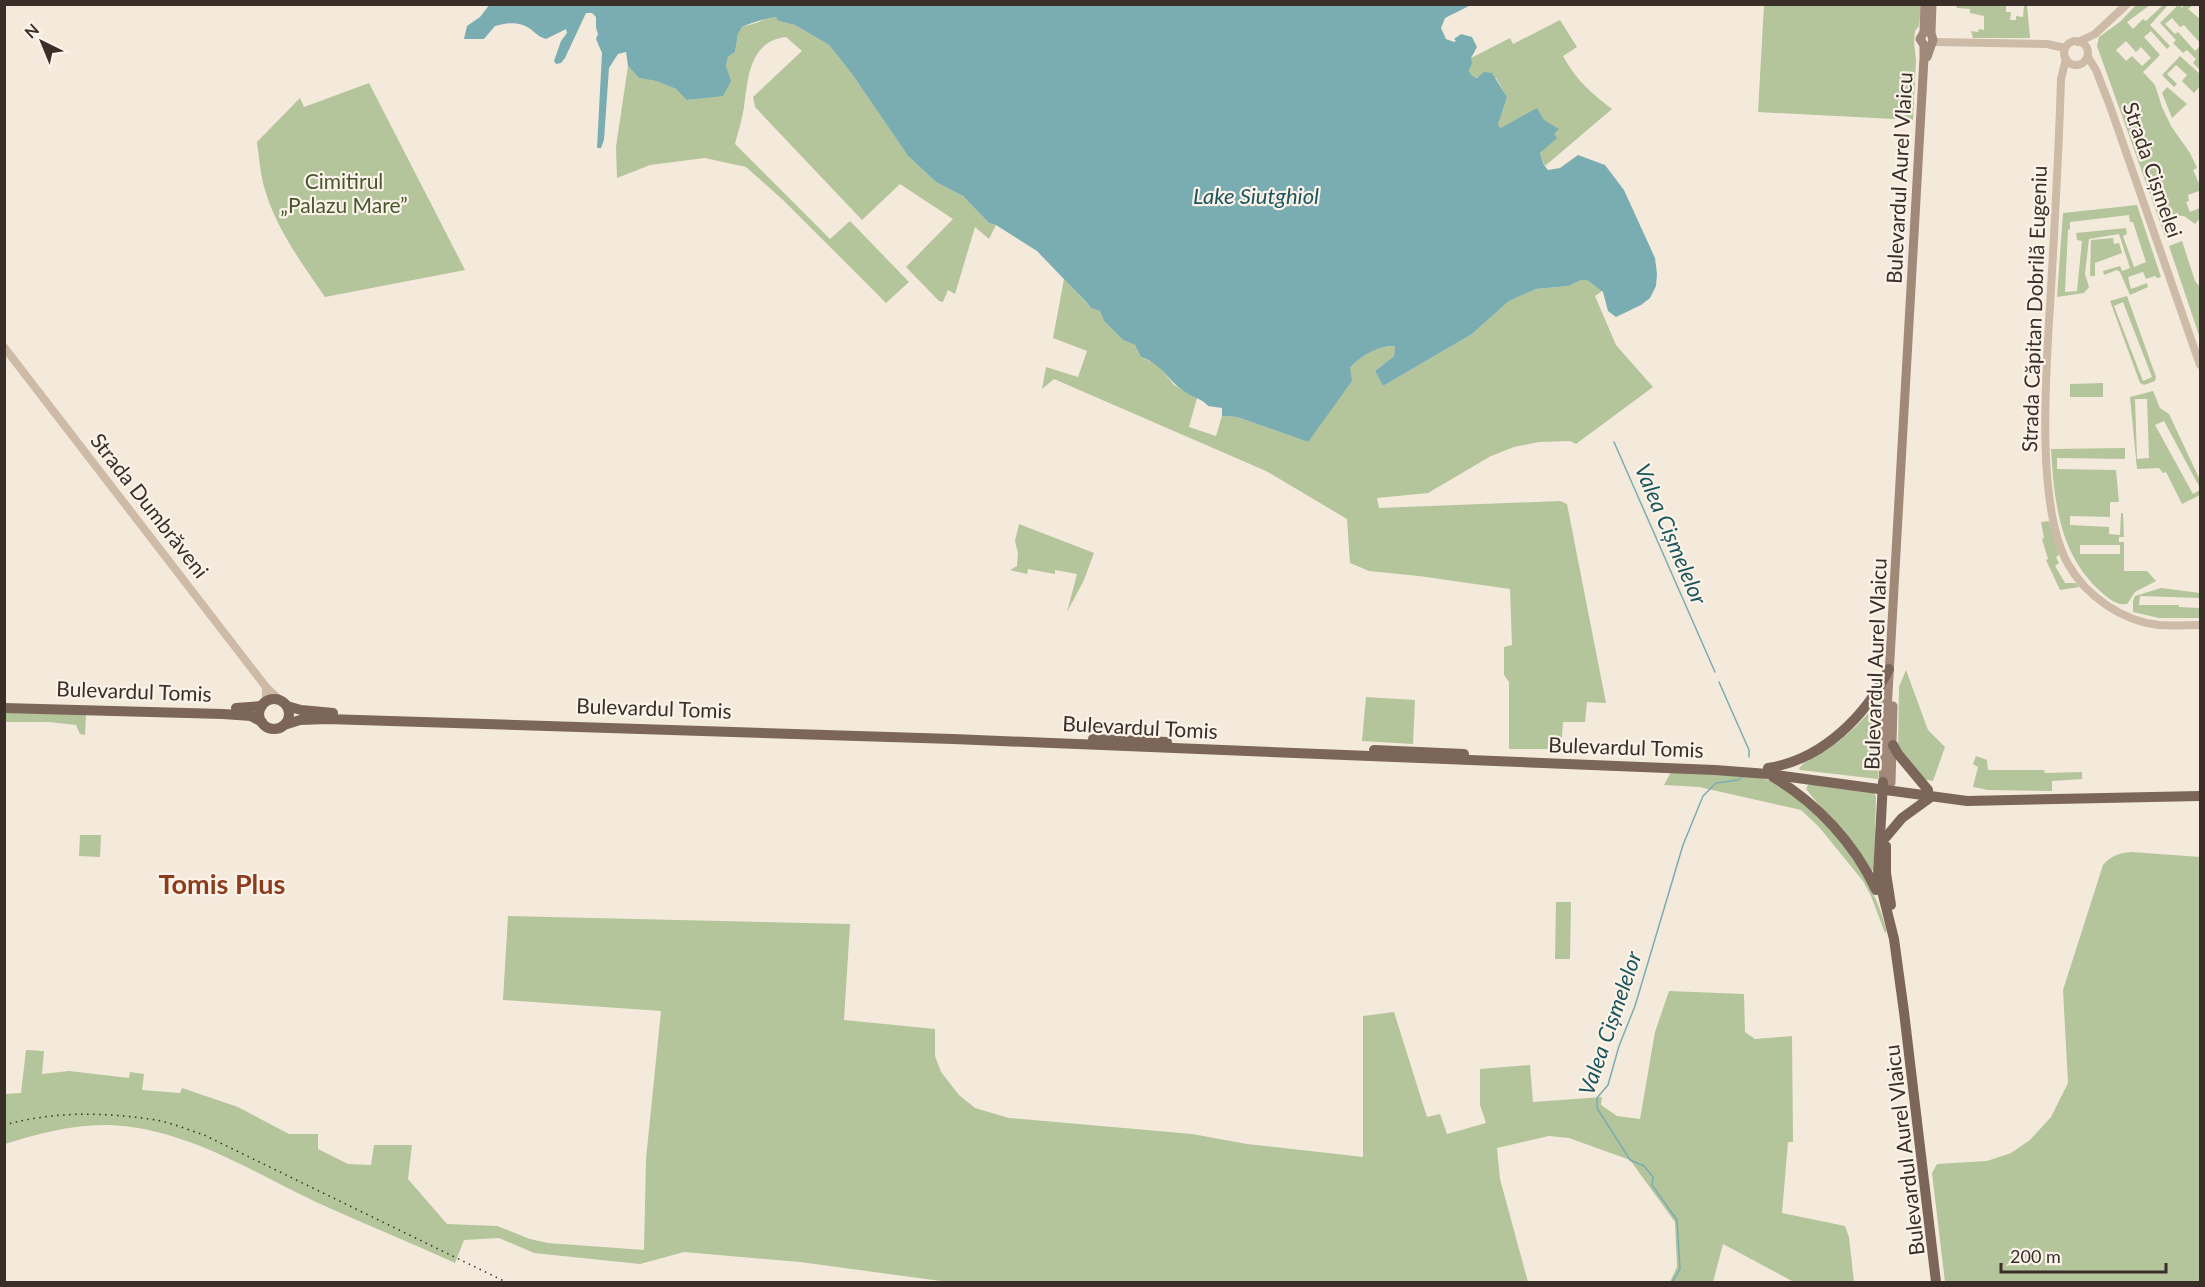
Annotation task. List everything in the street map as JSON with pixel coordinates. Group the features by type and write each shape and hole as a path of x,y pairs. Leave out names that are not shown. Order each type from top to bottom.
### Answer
{"main road":[{"name":"Bulevardul Aurel Vlaicu","path":"1925,4 1929,38 1926,57 1893,689 1893,745 1878,876 1890,923 1904,1012 1938,1282"},
{"name":"Bulevardul Aurel Vlaicu","path":"1932,4 1889,669 1886,873 1908,1007 1938,1282"},
{"path":"1768,771 1802,758 1844,730 1872,700 1889,669"},
{"path":"275,699 284,703 289,716 284,725 272,728 262,722 260,712 264,704 275,699"},
{"name":"Bulevardul Tomis","path":"4,703 249,709 264,704"},
{"name":"Bulevardul Tomis","path":"284,703 301,710 339,713 1716,764 1887,786 1967,801 2200,796"},
{"name":"Bulevardul Tomis","path":"4,708 223,714 251,716 262,722"},
{"name":"Bulevardul Tomis","path":"284,725 300,720 327,719 1088,742"},
{"path":"1886,837 1902,818 1929,793 1893,745"},
{"path":"1768,771 1811,803 1853,851 1871,879 1890,923"}],"street":[{"path":"1929,38 2006,45 2047,44 2065,48 2095,34 2127,4"},
{"path":"2062,77 2075,63 2083,61 2095,34"},
{"path":"2078,42 2084,44 2088,54"},
{"path":"2065,48 2066,59 2075,63"},
{"name":"Strada Cișmelei","path":"2088,54 2110,106 2200,365"},
{"name":"Strada Căpitan Dobrilă Eugeniu","path":"2066,59 2062,77 2046,424 2049,486 2058,540 2068,564 2091,593 2116,612 2129,618 2158,625 2200,625"},
{"name":"Strada Dumbrăveni","path":"4,347 266,687 284,703"},
{"path":"264,704 266,687"}],"green space":[{"path":"2137,4 2150,5 2127,22 2133,29 2143,19 2146,21 2163,5 2168,5 2150,25 2170,46 2167,49 2151,31 2144,37 2160,55 2143,72 2155,85 2171,126 2190,153 2197,168 2193,170 2200,186 2200,195 2199,191 2188,195 2189,201 2186,202 2190,212 2200,208 2200,218 2195,224 2184,216 2169,215 2166,219 2172,236 2166,239 2097,46 2099,37 2121,21","holes":["2126,41 2136,52 2141,47 2151,58 2142,66 2132,56 2126,61 2116,50"]},
{"path":"2179,4 2182,8 2184,5 2193,5 2188,9 2200,19 2200,43 2184,25 2180,27 2172,18 2165,24 2175,34 2178,32 2195,51 2200,46 2200,70 2193,63 2196,59 2187,50 2183,53 2173,43 2176,40 2160,23"},
{"path":"1764,5 1921,5 1919,26 1915,31 1914,42 1916,60 1913,120 1758,112"},
{"path":"1956,5 2006,5 2006,12 2011,12 2010,20 2016,20 2016,16 2023,17 2024,5 2027,5 2030,38 1973,38 1971,31 1984,30 1984,16 1970,13 1970,9 1957,8"},
{"path":"768,17 775,17 779,21 795,25 829,45 852,74 908,156 936,182 963,196 989,223 996,225 989,239 975,227 955,294 948,290 943,302 939,301 906,267 953,219 900,184 862,220 755,107 753,97 802,51 786,37 764,46 753,63 735,144 830,239 850,221 909,282 886,303 783,200 746,167 705,158 650,165 617,178 616,147 628,66 639,78 656,81 676,89 688,100 708,97 730,81 726,66 728,57 735,52 738,34 742,27"},
{"path":"1560,20 1577,47 1563,56 1584,86 1612,109 1545,166 1540,153 1556,138 1553,134 1558,130 1553,125 1539,122 1501,128 1498,125 1507,97 1496,78 1472,77 1469,71 1471,58 1510,38 1513,44"},
{"path":"2180,56 2200,74 2200,86 2194,93 2182,81 2187,75 2176,65 2167,74 2177,84 2174,87 2162,75"},
{"name":"Cimitirul „Palazu Mare”","path":"369,83 465,270 325,297 289,243 274,214 263,183 257,142 300,98 304,107"},
{"path":"2167,87 2187,104 2172,118 2162,93"},
{"path":"2137,205 2161,277 2146,279 2143,272 2128,277 2131,289 2147,283 2148,287 2130,295 2120,272 2117,270 2104,275 2103,271 2120,266 2122,271 2130,268 2119,234 2089,239 2085,274 2089,287 2084,293 2057,297 2063,213","holes":["2129,215 2130,222 2133,222 2146,262 2134,267 2123,236 2127,234 2126,228 2076,233 2077,240 2082,241 2077,291 2065,292 2070,222"]},
{"path":"2113,238 2114,244 2119,243 2122,253 2095,263 2095,276 2090,276 2091,240"},
{"path":"2182,241 2195,281 2200,287 2200,338 2169,246"},
{"path":"1064,279 1091,308 1100,311 1104,321 1123,340 1135,345 1141,357 1158,365 1174,385 1197,398 1189,427 1216,436 1222,416 1237,417 1308,442 1350,368 1371,352 1383,347 1395,346 1394,356 1375,371 1383,386 1472,334 1509,301 1536,289 1569,286 1581,280 1587,280 1602,291 1595,296 1616,345 1653,387 1576,444 1570,441 1539,442 1514,447 1491,456 1428,493 1377,498 1379,508 1560,501 1567,504 1606,703 1587,702 1585,722 1563,722 1561,749 1509,749 1509,682 1504,675 1504,647 1512,645 1510,589 1369,571 1350,563 1347,519 1266,471 1054,379 1042,389 1046,367 1078,377 1087,351 1053,338"},
{"path":"2127,296 2156,377 2155,381 2144,385 2140,383 2110,301","holes":["2123,302 2152,377 2143,381 2114,306"]},
{"path":"2103,383 2103,397 2070,397 2070,384"},
{"path":"2153,391 2160,408 2169,414 2200,480 2200,488 2164,421 2155,425 2193,494 2200,490 2200,495 2182,504 2166,472 2163,473 2159,468 2137,469 2130,397","holes":["2135,399 2147,399 2149,458 2137,459"]},
{"path":"2125,448 2125,459 2057,458 2057,469 2116,470 2119,502 2110,502 2110,517 2070,516 2070,525 2109,527 2109,534 2120,535 2121,513 2123,513 2124,537 2119,537 2119,542 2124,542 2124,571 2147,571 2156,581 2135,592 2127,604 2115,602 2099,590 2075,560 2061,525 2054,487 2051,449","holes":["2080,545 2120,545 2120,554 2080,554"]},
{"path":"2049,521 2059,555 2056,557 2059,563 2055,566 2065,583 2076,583 2079,587 2060,590 2046,560 2048,559 2042,539 2044,538 2041,522"},
{"path":"1019,524 1094,553 1084,580 1067,612 1077,574 1055,570 1055,574 1028,569 1027,574 1010,570 1017,566 1018,553 1015,541"},
{"path":"2161,588 2200,593 2200,598 2140,596 2139,605 2179,605 2179,607 2200,608 2200,618 2159,618 2133,612 2135,596"},
{"path":"1906,670 1928,730 1945,747 1933,781 1922,779 1898,749 1899,687"},
{"path":"1884,695 1878,779 1800,770 1799,768 1804,763 1827,750 1857,726"},
{"path":"1366,697 1415,700 1413,744 1362,741"},
{"path":"5,712 86,714 85,735 80,734 76,725 49,722 5,722"},
{"path":"1976,756 1987,760 1988,770 2082,772 2082,779 2052,781 2052,791 1988,790 1973,787 1978,767 1973,764"},
{"path":"1671,772 1761,778 1772,781 1808,806 1824,820 1851,854 1872,891 1887,931 1885,933 1863,881 1819,827 1801,810 1699,787 1664,785"},
{"path":"1812,784 1872,791 1876,796 1874,870 1871,870 1806,789"},
{"path":"80,835 101,835 100,857 79,856"},
{"path":"2132,852 2200,857 2200,1282 1945,1282 1932,1173 1937,1164 1987,1161 2011,1153 2030,1140 2051,1117 2068,1083 2063,990 2103,865 2116,855"},
{"path":"1556,902 1571,902 1570,959 1555,959"},
{"path":"508,916 850,924 844,1020 935,1029 935,1056 941,1072 959,1095 975,1108 1009,1118 1192,1134 1247,1144 1363,1157 1363,1016 1394,1012 1427,1117 1440,1114 1447,1134 1486,1123 1480,1105 1480,1069 1530,1065 1533,1102 1602,1097 1601,1105 1617,1116 1640,1119 1655,1032 1669,991 1744,994 1745,1032 1755,1039 1792,1036 1793,1142 1788,1142 1782,1213 1845,1226 1849,1237 1854,1282 1794,1282 1723,1244 1713,1282 1670,1282 1677,1267 1675,1222 1630,1160 1569,1138 1549,1136 1497,1148 1500,1179 1528,1282 948,1282 800,1262 684,1252 640,1264 534,1253 499,1238 464,1240 455,1263 316,1202 215,1152 162,1133 95,1125 55,1130 5,1144 5,1094 21,1093 26,1050 44,1051 42,1074 69,1071 129,1078 130,1072 144,1074 142,1090 180,1093 182,1088 238,1107 289,1134 318,1134 318,1149 348,1164 371,1165 374,1145 412,1145 408,1179 447,1224 497,1226 530,1239 548,1243 644,1250 646,1159 661,1011 503,1000"}],"water":[{"name":"Lake Siutghiol","path":"490,4 1471,5 1445,18 1441,28 1446,39 1454,42 1456,41 1454,39 1461,34 1472,37 1477,47 1471,58 1469,71 1477,78 1484,72 1492,73 1507,97 1498,125 1501,128 1537,108 1544,120 1559,129 1554,134 1557,138 1540,153 1548,170 1560,168 1578,155 1605,165 1624,190 1655,258 1656,286 1650,298 1641,305 1616,317 1608,311 1603,292 1587,280 1581,280 1569,286 1536,289 1509,301 1472,334 1383,386 1375,371 1394,356 1395,346 1383,347 1371,352 1350,368 1352,381 1308,442 1237,417 1222,416 1222,408 1208,406 1190,395 1155,364 1141,357 1135,345 1123,340 1104,321 1100,311 1091,308 1037,251 989,223 963,196 936,182 908,156 852,74 829,45 795,25 779,21 775,17 742,27 738,34 735,52 728,57 726,66 731,81 723,96 687,100 676,89 656,81 639,78 628,66 626,52 618,54 609,68 604,140 601,148 597,148 602,53 596,39 598,34 596,17 592,13 586,13 565,58 561,63 556,64 554,61 561,41 567,33 566,29 546,39 525,26 508,23 495,26 484,39 464,39 467,26 480,17"}],"waterway":[{"name":"Valea Cișmelelor","path":"1614,442 1715,672"},
{"name":"Valea Cișmelelor","path":"1719,682 1749,750 1749,757"},
{"name":"Valea Cișmelelor","path":"1672,1282 1680,1269 1677,1220 1652,1185 1653,1177 1644,1166 1630,1160 1597,1108 1597,1098 1608,1085 1619,1046 1635,1006 1683,845 1703,796 1716,783 1738,780 1742,777"}],"railway":[{"path":"4,1125 42,1117 80,1114 136,1117 174,1125 204,1135 506,1282"}],"district":[{"name":"Tomis Plus","path":"222,885"}]}
